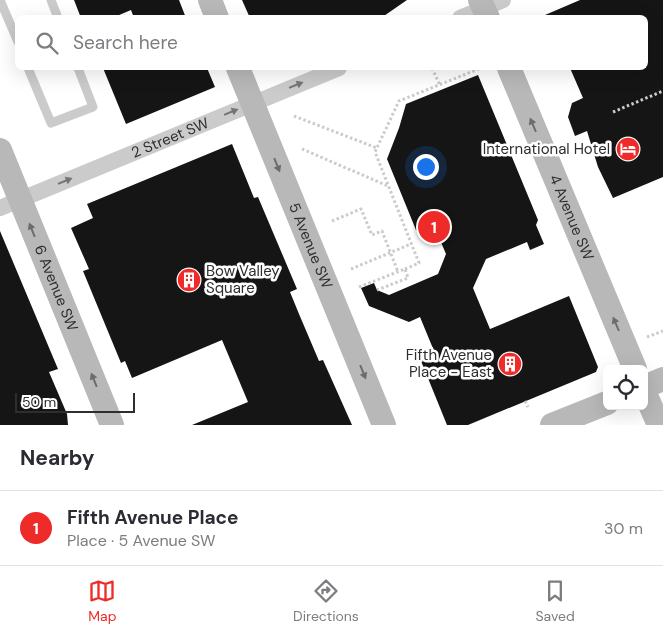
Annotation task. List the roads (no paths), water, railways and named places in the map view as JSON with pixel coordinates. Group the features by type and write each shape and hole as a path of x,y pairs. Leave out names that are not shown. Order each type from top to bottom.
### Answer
{"main road":[{"path":"210,0 216,15"},
{"name":"5 Avenue SW","path":"239,70 384,425"},
{"name":"4 Avenue SW","path":"510,70 633,365"},
{"name":"6 Avenue SW","path":"0,150 10,204 112,425"},
{"path":"648,386 663,380"},
{"path":"648,400 659,425"},
{"path":"552,425 603,405"}],"street":[{"path":"467,15 489,6"},
{"name":"2 Street SW","path":"10,204 334,70"}],"lane":[{"path":"0,0 15,35"},
{"path":"51,0 57,15"},
{"path":"29,70 51,123 93,107 79,70"}],"place":[{"name":"International Hotel","path":"628,149"},
{"name":"Fifth Avenue Place","path":"434,227"},
{"name":"Bow Valley Square","path":"189,280"},
{"name":"Fifth Avenue Place - East","path":"510,364"}]}
